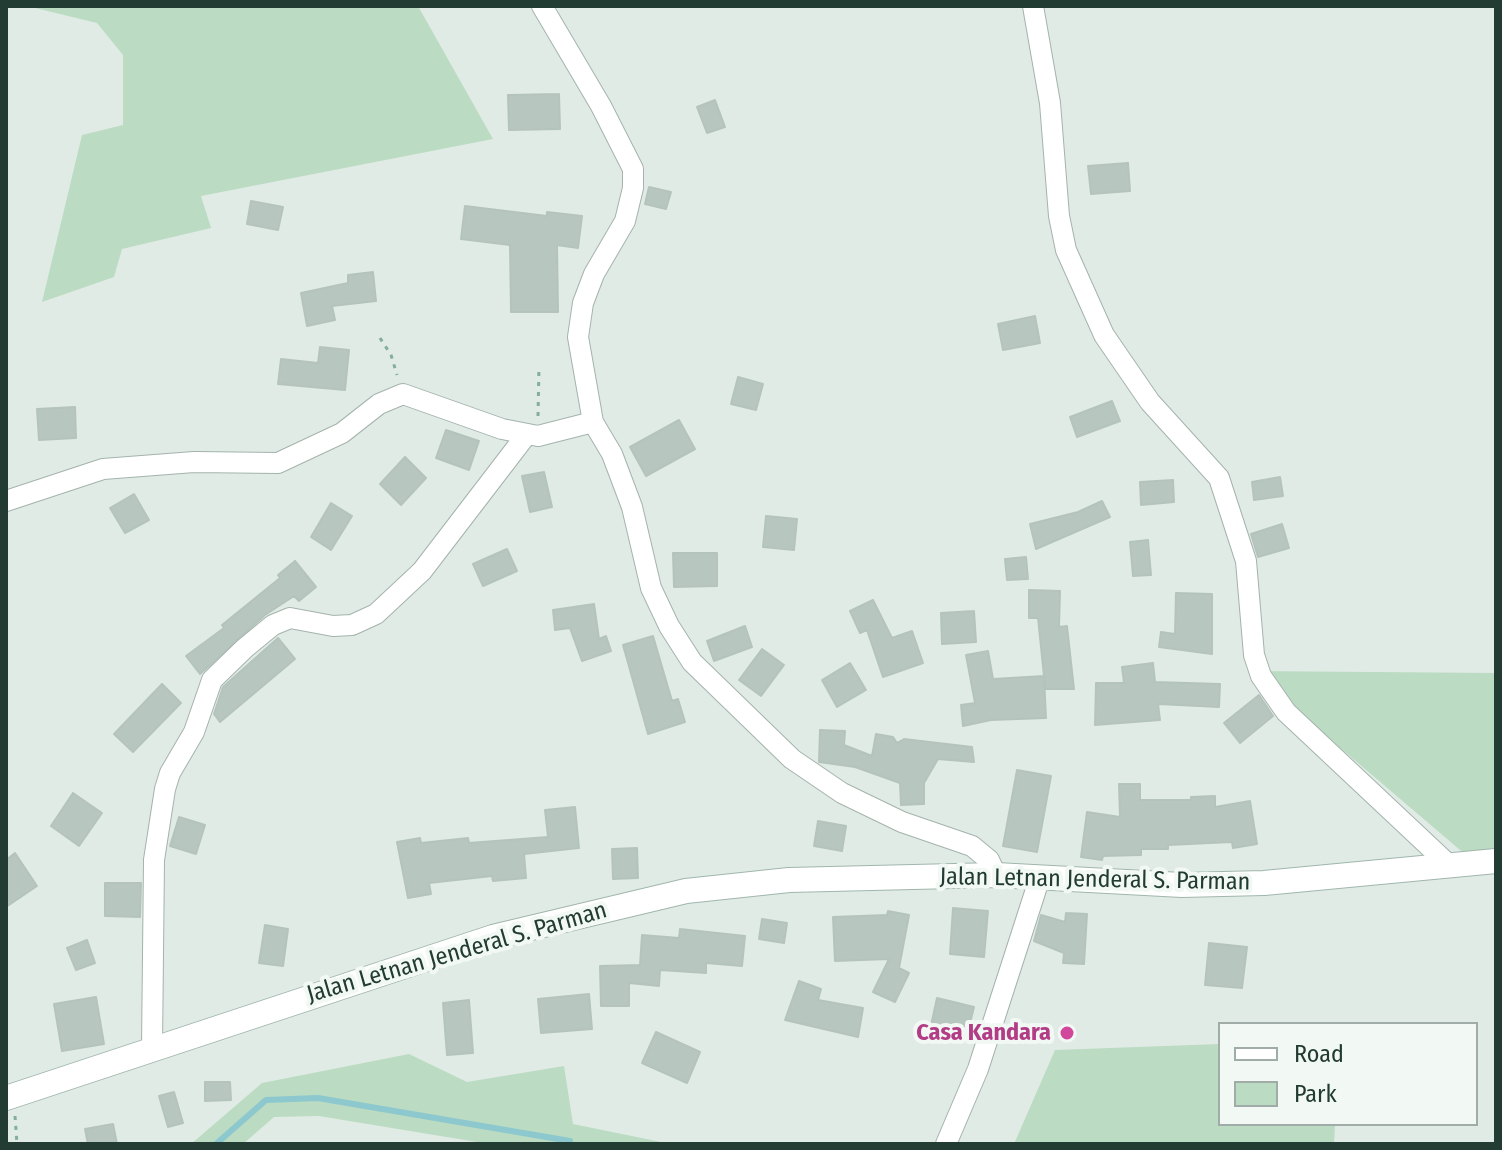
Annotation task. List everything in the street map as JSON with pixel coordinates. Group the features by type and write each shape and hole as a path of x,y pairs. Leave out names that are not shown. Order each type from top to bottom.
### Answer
{"street":[{"path":"542,6 601,106 633,169 633,188 625,221 594,274 583,303 578,337 593,422 612,454 632,507 651,588 692,662 758,730 792,759 842,793 902,822 972,846 989,860 996,875"},
{"path":"1033,6 1050,103 1059,216 1066,250 1104,335 1150,402 1219,478 1246,561 1254,655 1261,676 1286,712 1450,866"},
{"path":"6,501 103,469 194,462 278,463 330,439 379,404 403,394 532,435 593,422"},
{"path":"152,1047 154,860 165,789 170,773 194,732 212,680 254,640 273,625 290,618 333,626 352,625 376,614 422,571 532,435"},
{"name":"Jalan Letnan Jenderal S. Parman","path":"10,1097 152,1047 493,937 686,891 789,880 996,875 1223,884 1496,861"},
{"path":"946,1144 978,1069 1040,877"}],"path":[{"path":"380,338 391,355 403,394"},
{"path":"532,435 539,367"},
{"path":"10,1097 17,1144"}],"green space":[{"path":"27,6 418,6 493,139 201,196 211,228 122,249 114,277 42,302 82,135 123,125 123,55 97,23"},
{"path":"1250,671 1496,673 1496,866 1480,867"},
{"path":"1218,1044 1218,1126 1335,1126 1334,1144 1014,1144 1055,1050"},
{"path":"409,1054 467,1082 564,1066 573,1124 671,1144 489,1144 319,1116 274,1117 243,1144 191,1144 262,1083"}],"building":[{"path":"559,94 560,129 509,130 508,95"},
{"path":"715,100 725,127 707,133 697,107"},
{"path":"1128,163 1130,191 1091,194 1088,166"},
{"path":"649,187 671,192 666,209 645,204"},
{"path":"251,201 283,207 278,230 247,224"},
{"path":"465,206 547,216 547,212 582,216 578,248 557,245 558,312 511,312 510,245 461,239"},
{"path":"373,272 376,301 332,306 335,320 307,326 301,293 348,283 348,275"},
{"path":"1035,316 1040,343 1003,350 998,324"},
{"path":"320,347 349,350 345,390 278,384 281,359 318,363"},
{"path":"738,377 763,384 756,410 731,404"},
{"path":"1112,401 1120,421 1077,437 1070,417"},
{"path":"75,407 76,438 39,440 37,409"},
{"path":"679,420 695,449 646,476 630,447"},
{"path":"446,430 479,441 469,470 436,458"},
{"path":"405,457 426,478 401,505 380,484"},
{"path":"544,472 552,507 530,512 522,476"},
{"path":"1280,477 1283,496 1254,500 1252,482"},
{"path":"1173,480 1174,502 1141,505 1140,482"},
{"path":"134,494 149,520 125,533 110,508"},
{"path":"1102,501 1110,517 1036,549 1030,524 1078,512"},
{"path":"331,503 352,516 331,550 311,537"},
{"path":"766,516 797,519 794,550 763,547"},
{"path":"1282,524 1289,548 1258,557 1251,534"},
{"path":"1148,540 1151,575 1133,576 1130,542"},
{"path":"507,549 517,571 483,586 473,564"},
{"path":"673,553 717,553 717,586 674,587"},
{"path":"1026,557 1028,579 1007,580 1005,559"},
{"path":"295,561 316,587 299,601 294,596 265,615 200,674 186,656 224,628 222,625 280,578 278,575"},
{"path":"1029,590 1060,591 1059,627 1067,626 1074,689 1045,689 1044,678 1046,718 991,720 963,726 961,705 975,703 966,655 988,651 993,679 1044,676 1038,618 1029,618"},
{"path":"1176,593 1212,594 1212,654 1159,647 1161,632 1175,634"},
{"path":"873,600 892,638 912,631 923,663 883,677 867,630 860,633 850,611"},
{"path":"594,604 599,639 606,636 611,651 582,661 570,628 555,630 553,610"},
{"path":"974,611 976,642 942,644 941,613"},
{"path":"745,626 752,647 714,661 707,641"},
{"path":"653,636 672,701 678,699 685,722 648,734 623,645"},
{"path":"278,638 295,659 220,722 214,714 223,687"},
{"path":"762,649 784,665 761,696 739,680"},
{"path":"850,663 866,690 837,707 822,680"},
{"path":"1153,663 1155,682 1220,684 1219,707 1158,704 1160,720 1095,725 1096,683 1124,683 1122,667"},
{"path":"162,684 181,703 133,752 114,734"},
{"path":"1259,695 1273,716 1240,743 1224,723"},
{"path":"820,730 845,731 844,745 872,756 876,734 893,737 897,743 904,739 972,747 974,762 938,759 924,783 924,804 901,805 900,783 855,767 819,762"},
{"path":"1017,770 1051,776 1037,852 1003,846"},
{"path":"1119,784 1140,784 1140,800 1191,800 1191,797 1215,796 1215,807 1250,801 1257,844 1233,848 1232,842 1168,845 1168,849 1141,849 1141,855 1103,856 1102,860 1081,857 1087,812 1120,817"},
{"path":"73,793 102,813 79,846 51,826"},
{"path":"575,807 579,848 524,854 526,878 493,881 492,876 429,883 431,894 408,898 397,842 420,838 421,843 468,838 469,843 548,837 545,810"},
{"path":"179,817 205,825 196,854 170,846"},
{"path":"818,821 846,826 842,851 814,846"},
{"path":"637,848 638,878 613,879 612,849"},
{"path":"15,853 37,886 6,907 6,860"},
{"path":"105,883 141,883 140,917 105,916"},
{"path":"953,908 988,911 984,957 950,954"},
{"path":"888,911 909,915 899,968 909,973 895,1002 873,992 889,959 835,961 833,917 887,915"},
{"path":"1066,913 1087,914 1084,964 1063,963 1064,953 1034,941 1041,915 1065,922"},
{"path":"762,919 787,923 784,943 759,939"},
{"path":"265,925 288,929 283,966 259,963"},
{"path":"680,929 745,936 742,966 706,963 706,973 660,970 659,986 629,983 629,1006 601,1006 600,966 640,965 642,935 679,938"},
{"path":"87,940 95,963 76,970 67,948"},
{"path":"1209,943 1247,947 1242,988 1205,985"},
{"path":"799,981 821,989 818,1000 863,1008 858,1037 785,1020"},
{"path":"589,994 592,1029 541,1033 538,999"},
{"path":"96,997 104,1044 62,1051 54,1004"},
{"path":"937,998 974,1007 966,1039 930,1030"},
{"path":"469,1000 473,1053 447,1055 443,1003"},
{"path":"656,1032 700,1052 687,1083 642,1063"},
{"path":"205,1082 230,1082 231,1100 205,1101"},
{"path":"174,1092 183,1123 168,1127 159,1096"},
{"path":"113,1124 117,1144 88,1144 85,1129"}],"waterway":[{"path":"216,1144 266,1100 318,1098 570,1141"}],"place":[{"name":"Casa Kandara","path":"1067,1033"}]}
